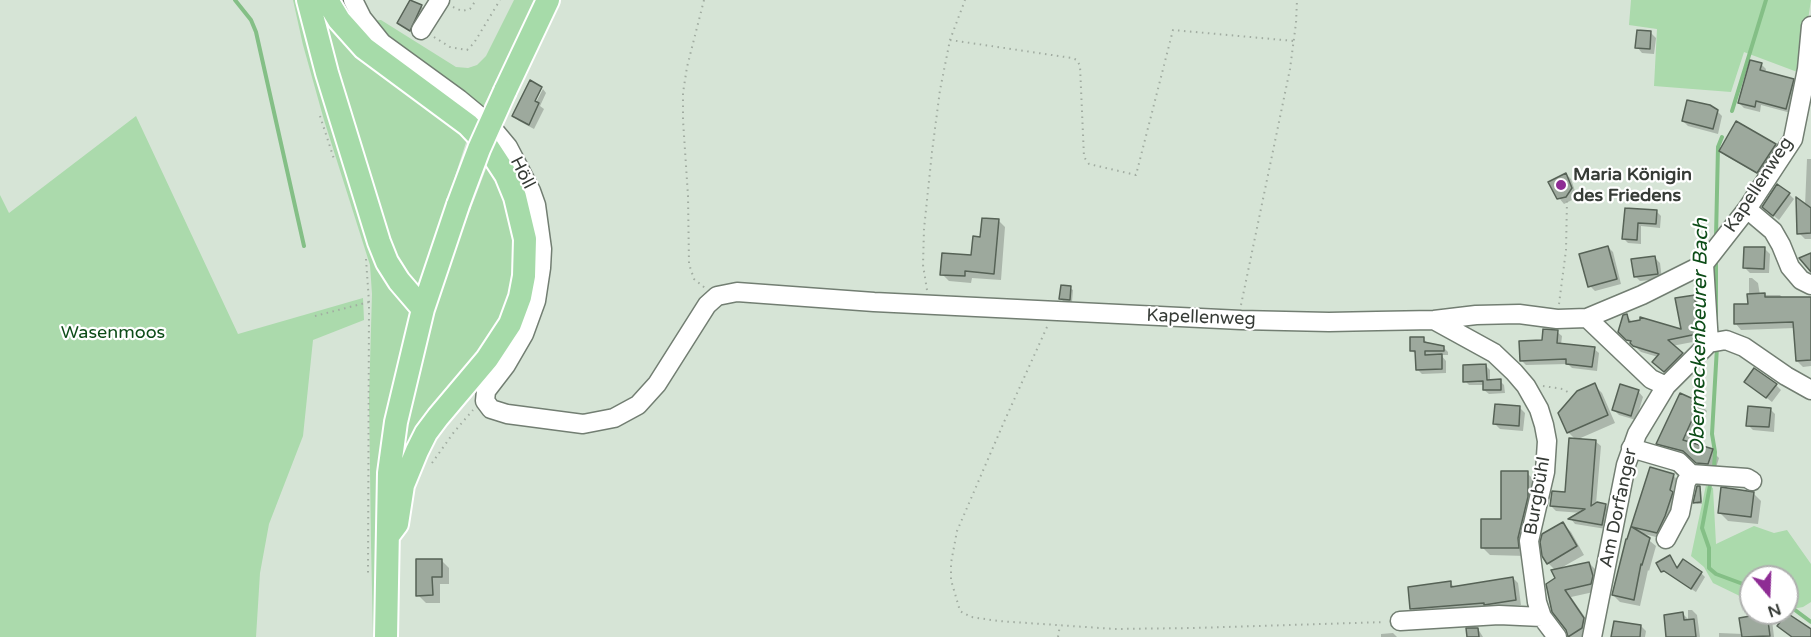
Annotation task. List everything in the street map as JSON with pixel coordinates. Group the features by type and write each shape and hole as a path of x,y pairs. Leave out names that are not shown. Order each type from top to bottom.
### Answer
{"main road":[{"path":"308,0 327,73 379,242 387,262 399,281 423,309"},
{"path":"327,0 339,20 364,48 468,125 485,143 506,175 515,197 525,239 524,276 510,324 487,359 426,433 404,485 397,524 388,536"},
{"path":"386,637 389,473 396,422 423,309 458,205 505,90 548,0"}],"street":[{"name":"Höll","path":"353,0 362,18 382,43 488,123 508,147 536,205 542,249 541,275 536,301 524,334 486,391 485,401"},
{"path":"421,30 445,3"},
{"name":"Kapellenweg","path":"717,296 744,292 874,302 1241,320 1329,322 1434,320 1476,315 1519,314 1557,319 1587,318 1642,295 1711,255 1748,209 1792,139 1807,69 1811,26"},
{"path":"1748,209 1773,231 1790,267 1801,280 1811,285"},
{"path":"1711,255 1714,342 1734,342 1811,390"},
{"path":"485,401 496,412 564,423 583,424 614,418 638,405 657,384 706,305 717,296"},
{"path":"1587,318 1651,379 1666,386"},
{"name":"Burgbühl","path":"1434,320 1494,353 1526,386 1542,417 1547,441 1545,472 1529,540 1537,602 1542,617 1557,637"},
{"name":"Am Dorfanger","path":"1592,637 1631,448 1646,417 1666,386 1714,342"},
{"path":"1631,448 1679,462 1691,474 1747,478 1752,481"},
{"path":"1666,539 1680,513 1686,482 1691,474"},
{"path":"1400,621 1499,615 1542,617"}],"path":[{"path":"445,3 462,11 470,9 476,0"},
{"path":"421,30 450,47 467,50 474,43 500,0"},
{"path":"704,0 687,67 683,93 683,120 690,270 698,283 717,296"},
{"path":"930,304 923,265 924,229 940,90 950,40 964,0"},
{"path":"1241,320 1248,270 1281,119 1294,41 1297,0"},
{"path":"950,40 1077,60 1080,66 1084,157 1089,164 1136,175 1173,30 1294,41"},
{"path":"318,107 334,161"},
{"path":"1557,319 1566,250 1567,200"},
{"path":"365,257 369,302 367,520 369,584"},
{"path":"315,316 369,302"},
{"path":"1055,310 957,531 951,563 951,580 960,611 971,617 998,621 1115,628 1400,621"},
{"path":"1526,386 1556,387 1572,394"},
{"path":"431,465 471,411 485,401"},
{"path":"1058,637 1060,625"}],"green space":[{"path":"293,0 303,0 411,314 377,637 373,637 371,543 369,398 372,294 370,265 324,120"},
{"path":"514,0 537,0 483,107 407,60 368,21 381,20 456,67 468,68 477,65 486,56"},
{"path":"1631,0 1811,0 1800,73 1744,52 1731,92 1654,86 1657,29 1629,25"},
{"path":"317,8 468,136 417,295 399,271"},
{"name":"Wasenmoos","path":"136,116 238,334 363,298 364,320 313,340 303,436 269,524 260,573 256,637 0,637 0,195 9,213"},
{"path":"489,161 503,184 519,261 501,327 398,473 407,417 435,302"},
{"path":"1706,485 1713,488 1716,544 1754,526 1774,533 1787,530 1811,564 1811,602 1799,608 1799,565 1739,565 1739,596 1713,583 1704,567 1691,556"}],"building":[{"path":"410,0 422,5 410,31 397,23"},
{"path":"1637,30 1651,31 1650,49 1635,48"},
{"path":"1750,60 1762,63 1760,70 1794,79 1786,109 1756,101 1755,107 1738,103"},
{"path":"530,80 542,87 535,101 539,103 529,125 512,116"},
{"path":"1687,100 1710,105 1718,110 1713,129 1682,121"},
{"path":"1736,121 1776,144 1757,173 1719,151"},
{"name":"Maria Königin des Friedens","path":"1566,173 1572,188 1566,197 1557,199 1548,182"},
{"path":"1777,184 1790,193 1773,216 1762,207"},
{"path":"1796,197 1811,208 1811,233 1797,234"},
{"path":"1625,208 1657,210 1656,224 1638,223 1637,240 1622,239"},
{"path":"982,218 999,219 994,274 965,271 965,276 940,275 942,253 971,255 973,236 980,237"},
{"path":"1608,246 1617,279 1588,287 1579,254"},
{"path":"1744,247 1765,247 1764,269 1743,268"},
{"path":"1811,253 1811,272 1799,258"},
{"path":"1655,256 1658,274 1634,277 1631,259"},
{"path":"1061,285 1071,286 1070,300 1059,299"},
{"path":"1765,293 1765,297 1811,297 1811,360 1796,361 1793,322 1734,324 1734,304 1748,304 1747,294"},
{"path":"1695,295 1697,334 1668,340 1683,353 1664,372 1652,362 1659,354 1633,346 1631,341 1626,340 1618,332 1623,315 1627,314 1629,322 1640,320 1640,317 1681,329 1675,298"},
{"path":"1543,329 1558,330 1557,343 1595,347 1592,367 1566,364 1566,359 1520,361 1519,341 1542,340"},
{"path":"1410,337 1424,337 1424,342 1444,346 1444,351 1425,351 1425,355 1442,354 1442,369 1416,370 1415,351 1410,351"},
{"path":"1486,364 1487,380 1501,379 1501,390 1483,390 1483,381 1463,382 1463,365"},
{"path":"1754,368 1777,384 1766,398 1744,382"},
{"path":"1595,383 1608,415 1567,433 1558,413 1577,391"},
{"path":"1620,384 1639,390 1631,416 1612,410"},
{"path":"1680,393 1700,402 1683,440 1713,449 1708,464 1696,463 1683,451 1656,444"},
{"path":"1495,404 1520,406 1519,426 1493,424"},
{"path":"1748,406 1771,408 1769,427 1746,426"},
{"path":"1569,438 1596,440 1591,506 1597,502 1606,504 1602,525 1568,519 1585,509 1550,506 1552,491 1565,492"},
{"path":"1650,467 1674,474 1670,490 1673,492 1657,533 1632,527 1650,538 1641,564 1634,600 1612,595 1626,539"},
{"path":"1501,471 1528,471 1528,497 1518,538 1519,548 1481,548 1481,519 1501,519"},
{"path":"1697,486 1700,486 1701,502 1693,503"},
{"path":"1721,487 1754,492 1751,517 1718,513"},
{"path":"1563,522 1577,546 1547,564 1542,556 1540,542 1542,534"},
{"path":"1670,555 1677,568 1683,559 1702,572 1691,589 1664,571 1661,572 1656,563"},
{"path":"416,559 442,559 442,577 432,577 433,595 416,596"},
{"path":"1589,562 1593,576 1591,584 1565,590 1584,618 1582,628 1568,637 1566,630 1552,612 1546,584 1555,578 1551,570"},
{"path":"1513,577 1516,600 1484,605 1484,603 1410,609 1408,587 1451,581 1451,587"},
{"path":"1683,612 1684,620 1694,619 1696,637 1666,637 1664,615"},
{"path":"1614,621 1641,625 1640,637 1611,637"},
{"path":"1799,621 1811,629 1811,637 1792,637 1777,626 1799,625"},
{"path":"1740,625 1769,625 1770,636 1742,637"},
{"path":"1466,628 1478,628 1479,637 1467,637"}],"waterway":[{"path":"235,0 251,20 256,32 304,246"},
{"name":"Obermeckenbeurer Bach","path":"1732,111 1766,0"},
{"name":"Obermeckenbeurer Bach","path":"1716,237 1718,147 1722,137"},
{"name":"Obermeckenbeurer Bach","path":"1716,260 1716,321"},
{"name":"Obermeckenbeurer Bach","path":"1714,467 1715,452 1712,434 1717,347"},
{"name":"Obermeckenbeurer Bach","path":"1711,480 1702,528 1709,548 1709,568 1716,574 1739,583"},
{"name":"Obermeckenbeurer Bach","path":"1799,613 1811,622"}],"place":[{"name":"Maria Königin des Friedens","path":"1561,185"}]}
